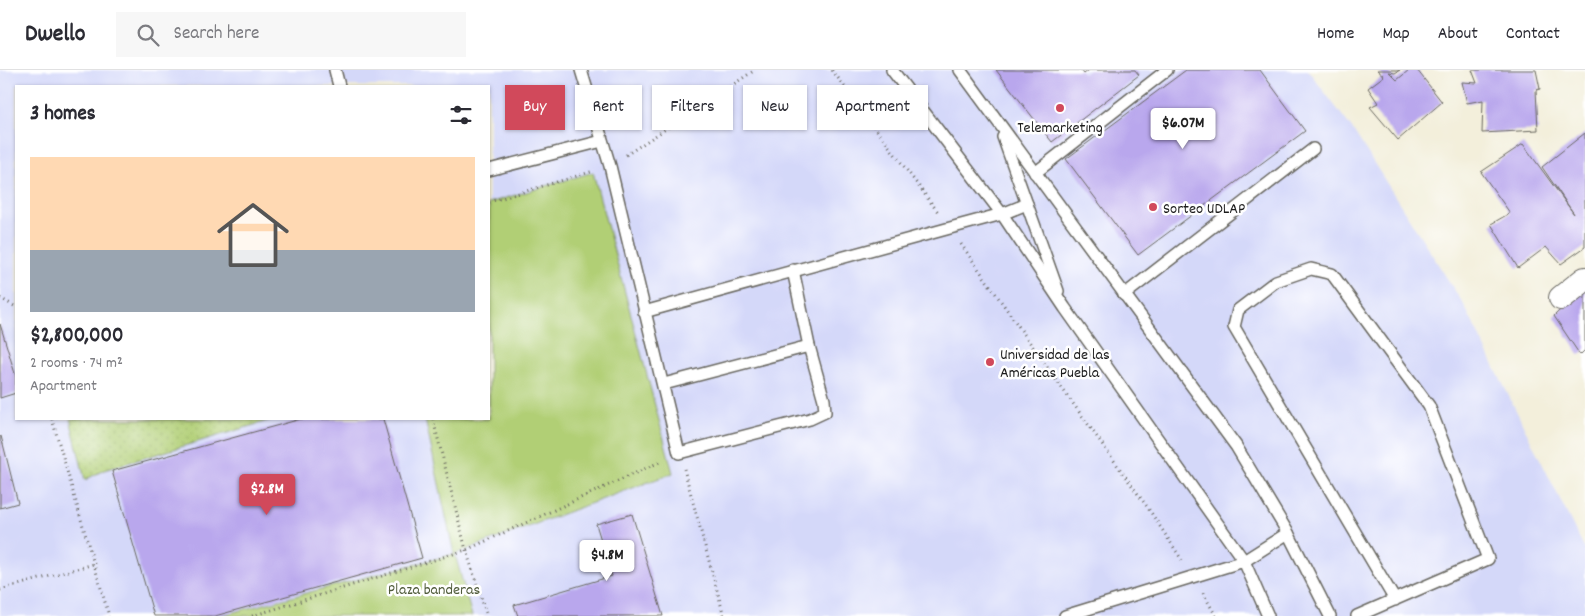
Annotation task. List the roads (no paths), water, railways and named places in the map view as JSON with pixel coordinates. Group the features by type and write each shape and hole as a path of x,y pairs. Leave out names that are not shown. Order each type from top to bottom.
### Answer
{"street":[{"path":"1561,298 1585,279"}],"lane":[{"path":"335,70 339,85"},
{"path":"580,70 610,166 644,312 664,384 680,453 810,418 825,412 824,400 809,346 793,270"},
{"path":"892,70 1002,214 1064,308 1244,562 1268,616"},
{"path":"960,70 1236,446 1288,533 1330,616"},
{"path":"1035,173 1167,70"},
{"path":"998,123 1064,308"},
{"path":"490,170 602,141"},
{"path":"1124,295 1312,149"},
{"path":"644,312 1002,214 1027,204"},
{"path":"1357,616 1395,600 1488,559 1429,406 1332,274 1311,269 1276,280 1238,310 1234,327 1395,600"},
{"path":"664,384 809,346"},
{"path":"1065,616 1244,562 1288,533"}],"place":[{"name":"Telemarketing","path":"1060,108"},
{"name":"Sorteo UDLAP","path":"1153,207"},
{"name":"Universidad de las Américas Puebla","path":"990,362"}],"park label":[{"name":"Plaza banderas","path":"434,588"}]}
